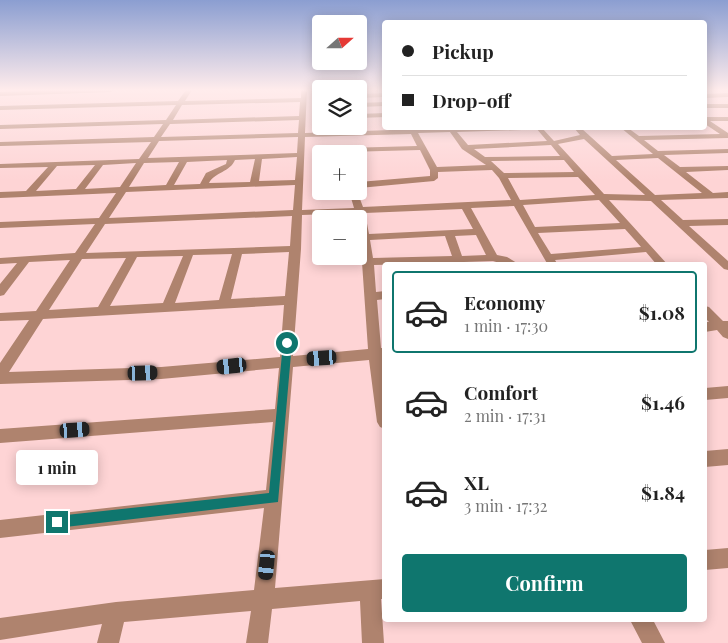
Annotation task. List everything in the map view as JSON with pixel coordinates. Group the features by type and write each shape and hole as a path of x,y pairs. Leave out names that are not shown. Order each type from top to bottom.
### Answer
{"street":[{"path":"15,132 29,120"},
{"path":"66,124 70,120"},
{"path":"0,126 66,124 82,120"},
{"path":"166,120 206,120"},
{"path":"257,643 264,599 282,415 296,249 303,120"},
{"path":"0,374 169,121"},
{"path":"707,121 728,136"},
{"path":"367,133 413,130 434,170 434,178 431,179 367,185"},
{"path":"452,130 465,146 494,167 502,176 551,261 649,249"},
{"path":"541,130 660,262"},
{"path":"579,130 728,267"},
{"path":"627,130 711,196"},
{"path":"0,144 312,134"},
{"path":"465,146 553,143 586,136"},
{"path":"638,138 728,136"},
{"path":"0,144 7,138"},
{"path":"367,150 421,148"},
{"path":"610,158 728,151"},
{"path":"0,166 300,155"},
{"path":"254,184 259,156"},
{"path":"203,186 209,175 229,165 232,157"},
{"path":"483,159 567,158"},
{"path":"169,187 184,159"},
{"path":"78,192 102,162"},
{"path":"28,194 56,164"},
{"path":"434,170 494,167"},
{"path":"678,170 728,168"},
{"path":"502,176 581,174"},
{"path":"0,195 299,182"},
{"path":"367,211 602,197 654,198 728,195"},
{"path":"465,206 493,258"},
{"path":"0,225 312,213"},
{"path":"680,223 728,222"},
{"path":"532,230 629,226"},
{"path":"367,237 478,232"},
{"path":"449,233 459,262"},
{"path":"0,261 79,256 296,249"},
{"path":"224,304 238,250"},
{"path":"167,307 189,253"},
{"path":"102,310 133,255"},
{"path":"382,381 367,262 459,262 493,258 509,262"},
{"path":"0,292 25,260"},
{"path":"370,296 382,295"},
{"path":"0,317 292,300"},
{"path":"707,312 725,328"},
{"path":"707,327 725,328"},
{"path":"0,378 161,373 286,360 380,353"},
{"path":"707,394 728,392"},
{"path":"0,436 282,415"},
{"path":"707,459 728,457"},
{"path":"0,529 274,498"},
{"path":"707,560 727,560"},
{"path":"0,629 116,612 377,589 373,643"},
{"path":"108,643 116,612"},
{"path":"642,622 654,643"}],"route":[{"path":"57,522 274,498 287,343"}]}
